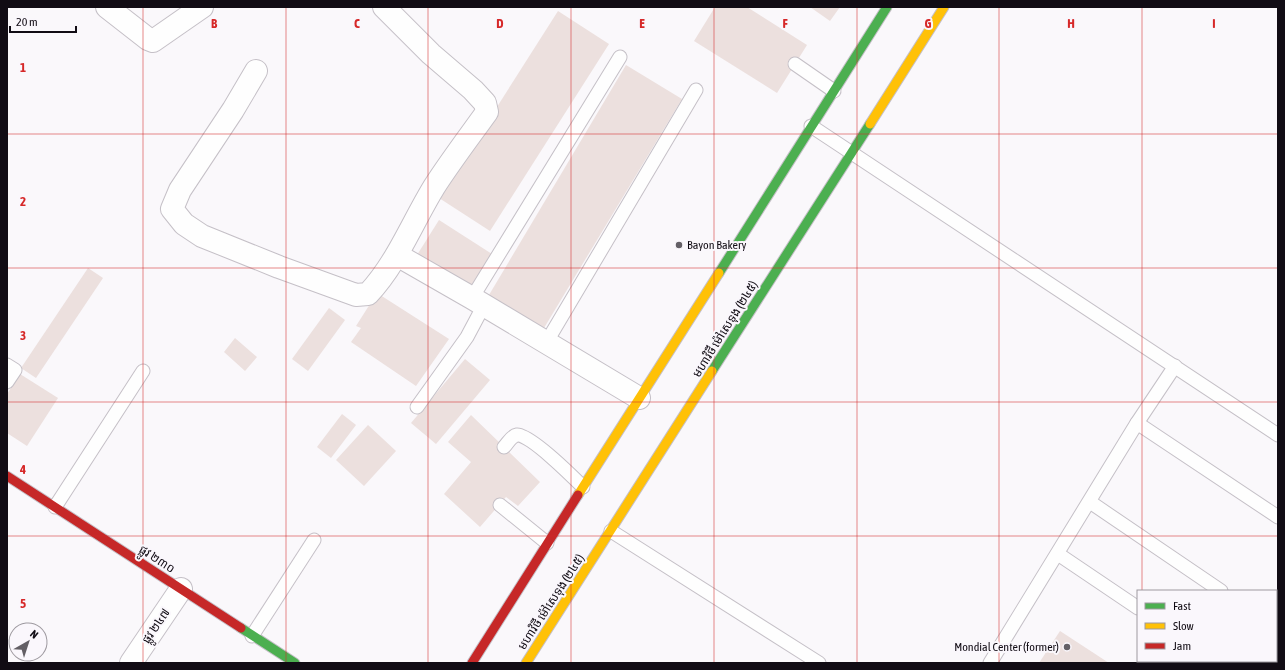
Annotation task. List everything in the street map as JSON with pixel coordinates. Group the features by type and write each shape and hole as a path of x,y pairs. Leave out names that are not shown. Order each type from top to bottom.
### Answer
{"main road":[{"path":"472,663 887,7"},
{"name":"មហាវិថី ម៉ៅសេទុង (២៤៥)","path":"526,663 944,7"},
{"name":"ផ្លូវ ២៣០","path":"7,476 295,663"}],"street":[{"path":"107,7 148,39 153,41 202,7"},
{"path":"256,71 233,110 180,190 172,209 184,224 202,236 279,267 356,295 368,294 397,255 434,188 487,112 485,103 473,90 431,54 384,7"},
{"path":"397,255 639,398"},
{"name":"ផ្លូវ ២៤៧","path":"131,663 181,589"}],"lane":[{"path":"417,407 467,337 478,302 620,57"},
{"path":"795,64 834,90"},
{"path":"546,343 696,90"},
{"path":"811,126 1278,435"},
{"path":"7,365 15,370 7,382"},
{"path":"990,663 1137,423 1175,366"},
{"path":"55,507 143,371"},
{"path":"1137,423 1278,518"},
{"path":"504,447 513,436 520,434 530,439 583,487"},
{"path":"1090,502 1220,590"},
{"path":"500,505 548,543"},
{"path":"611,531 819,663"},
{"path":"252,636 314,540"},
{"path":"1058,554 1137,607"}],"building":[{"path":"715,7 747,7 807,45 777,93 694,41"},
{"path":"810,7 840,7 830,21"},
{"path":"558,11 609,44 490,231 439,198"},
{"path":"626,65 682,99 541,333 486,300"},
{"path":"439,220 492,254 470,289 417,255"},
{"path":"88,268 103,278 36,378 21,368"},
{"path":"377,293 449,339 416,386 351,342 361,328 356,326"},
{"path":"329,308 345,320 308,371 292,359"},
{"path":"235,338 257,357 245,371 224,352"},
{"path":"465,359 490,380 436,444 411,423"},
{"path":"20,374 58,398 27,446 7,433 7,394"},
{"path":"342,414 356,425 331,458 317,447"},
{"path":"471,415 540,482 518,506 506,497 480,527 444,494 471,462 448,442"},
{"path":"368,425 396,451 364,486 336,460"},
{"name":"Mondial Center (former)","path":"1060,631 1109,663 1039,663"}],"traffic: fast":[{"path":"719,273 887,7"},
{"path":"712,371 870,124"},
{"path":"241,628 295,663"}],"traffic: slow":[{"path":"870,124 944,7"},
{"path":"578,495 719,273"},
{"path":"526,663 712,371"}],"traffic: jam":[{"path":"7,476 241,628"},
{"path":"472,663 578,495"}],"place":[{"name":"Bayon Bakery","path":"679,245"},
{"name":"Mondial Center (former)","path":"1067,647"}]}
